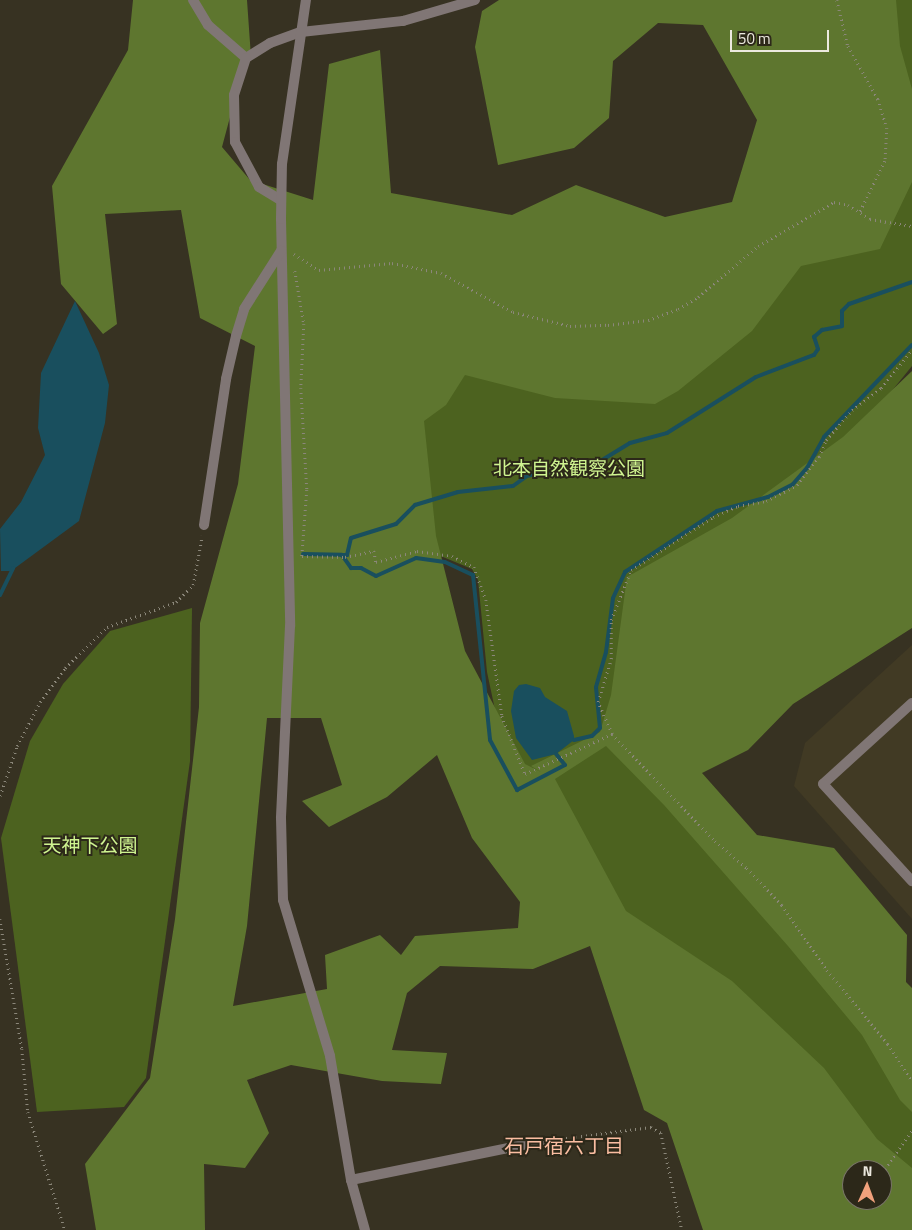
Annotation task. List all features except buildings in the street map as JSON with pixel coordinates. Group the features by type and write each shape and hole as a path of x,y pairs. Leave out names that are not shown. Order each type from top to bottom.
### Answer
{"street":[{"path":"193,0 208,25 246,58"},
{"path":"306,0 280,199 290,626 281,818 283,900 330,1056 351,1180 365,1230"},
{"path":"280,199 259,187 235,142 234,95 246,58 270,43 301,32 403,21 475,0"},
{"path":"204,525 226,379 236,336 244,309 281,251"},
{"path":"912,703 823,784 912,881"},
{"path":"351,1180 542,1141"}],"path":[{"path":"837,0 848,46 878,98 887,128 885,161 860,212"},
{"path":"291,258 289,250 304,263 319,270 374,263 409,266 441,272 513,312 570,326 608,325 648,320 678,309 698,297 758,246 834,202 860,212 870,219 912,226"},
{"path":"294,266 304,324 301,388 307,490 302,556 345,557 374,550 376,562 417,551 466,561 481,578 491,626 502,716 526,774 612,734"},
{"path":"912,350 881,388 852,410 826,440 819,457 797,485 766,501 738,506 713,517 631,570 611,620 611,659 598,702 612,734 714,841 747,868 782,905 827,970 888,1044 912,1081"},
{"path":"0,796 17,746 40,702 71,662 107,627 176,602 193,585 204,525"},
{"path":"0,919 22,1049 28,1112 65,1230"},
{"path":"542,1141 651,1126 661,1133 682,1230"},
{"path":"891,1160 912,1130"}],"shaded area":[{"path":"912,645 912,919 794,786 805,743"}],"green space":[{"path":"133,0 247,0 251,57 233,106 222,147 250,180 313,200 329,64 380,50 391,193 512,215 576,185 665,217 732,202 757,120 703,25 658,23 613,61 609,118 574,148 498,165 475,47 482,11 499,0 896,0 900,46 912,89 912,182 880,249 801,266 752,331 678,391 655,404 555,398 465,375 446,405 424,421 436,536 465,651 525,764 541,772 531,766 600,732 611,695 627,577 732,518 843,437 912,371 912,628 793,704 748,750 702,773 757,835 834,848 907,935 906,982 912,988 912,1112 900,1100 862,1035 788,946 664,805 606,746 555,779 626,911 732,981 824,1068 877,1139 912,1168 912,1230 703,1230 667,1123 644,1110 590,946 533,969 440,966 407,993 392,1050 447,1053 441,1084 382,1081 291,1065 247,1080 269,1133 245,1168 204,1164 205,1230 96,1230 85,1164 150,1078 175,919 199,707 200,623 238,484 255,346 200,318 181,210 105,214 117,324 103,334 61,284 52,186 128,50","holes":["267,718 321,718 342,785 302,801 329,827 387,797 437,755 472,838 520,902 518,928 415,936 401,955 380,935 325,955 327,989 233,1006 247,926"]},
{"name":"北本自然観察公園","path":"797,0 912,0 912,366 838,457 615,716 912,1035 912,1191 892,1177 892,1160 870,1160 633,958 501,738 487,672 478,580 472,569 443,557 419,553 364,270 714,293"},
{"name":"天神下公園","path":"192,608 190,761 146,1078 124,1107 37,1112 1,838 30,741 63,684 110,631"}],"water":[{"path":"75,301 99,353 109,385 105,423 79,521 11,571 1,571 0,529 21,502 45,455 38,428 41,373"},
{"path":"526,684 540,688 545,697 567,711 574,736 574,740 556,754 532,760 516,738 511,711 514,691 519,685"}],"waterway":[{"path":"342,555 347,555 351,538 396,524 415,505 458,492 513,486 527,476 542,472 589,468 630,443 667,433 756,377 814,355 818,349 814,337 822,330 842,326 842,311 849,304 912,282"},
{"path":"574,740 592,736 600,728 596,687 606,652 613,598 625,572 717,511 768,497 793,484 807,468 824,437 912,345"},
{"path":"303,554 342,555 351,568 361,568 376,576 416,558 445,562 473,575 490,740 517,790 565,765 556,754"},
{"path":"0,595 13,568"}],"district":[{"name":"石戸宿六丁目","path":"564,1145"}]}
